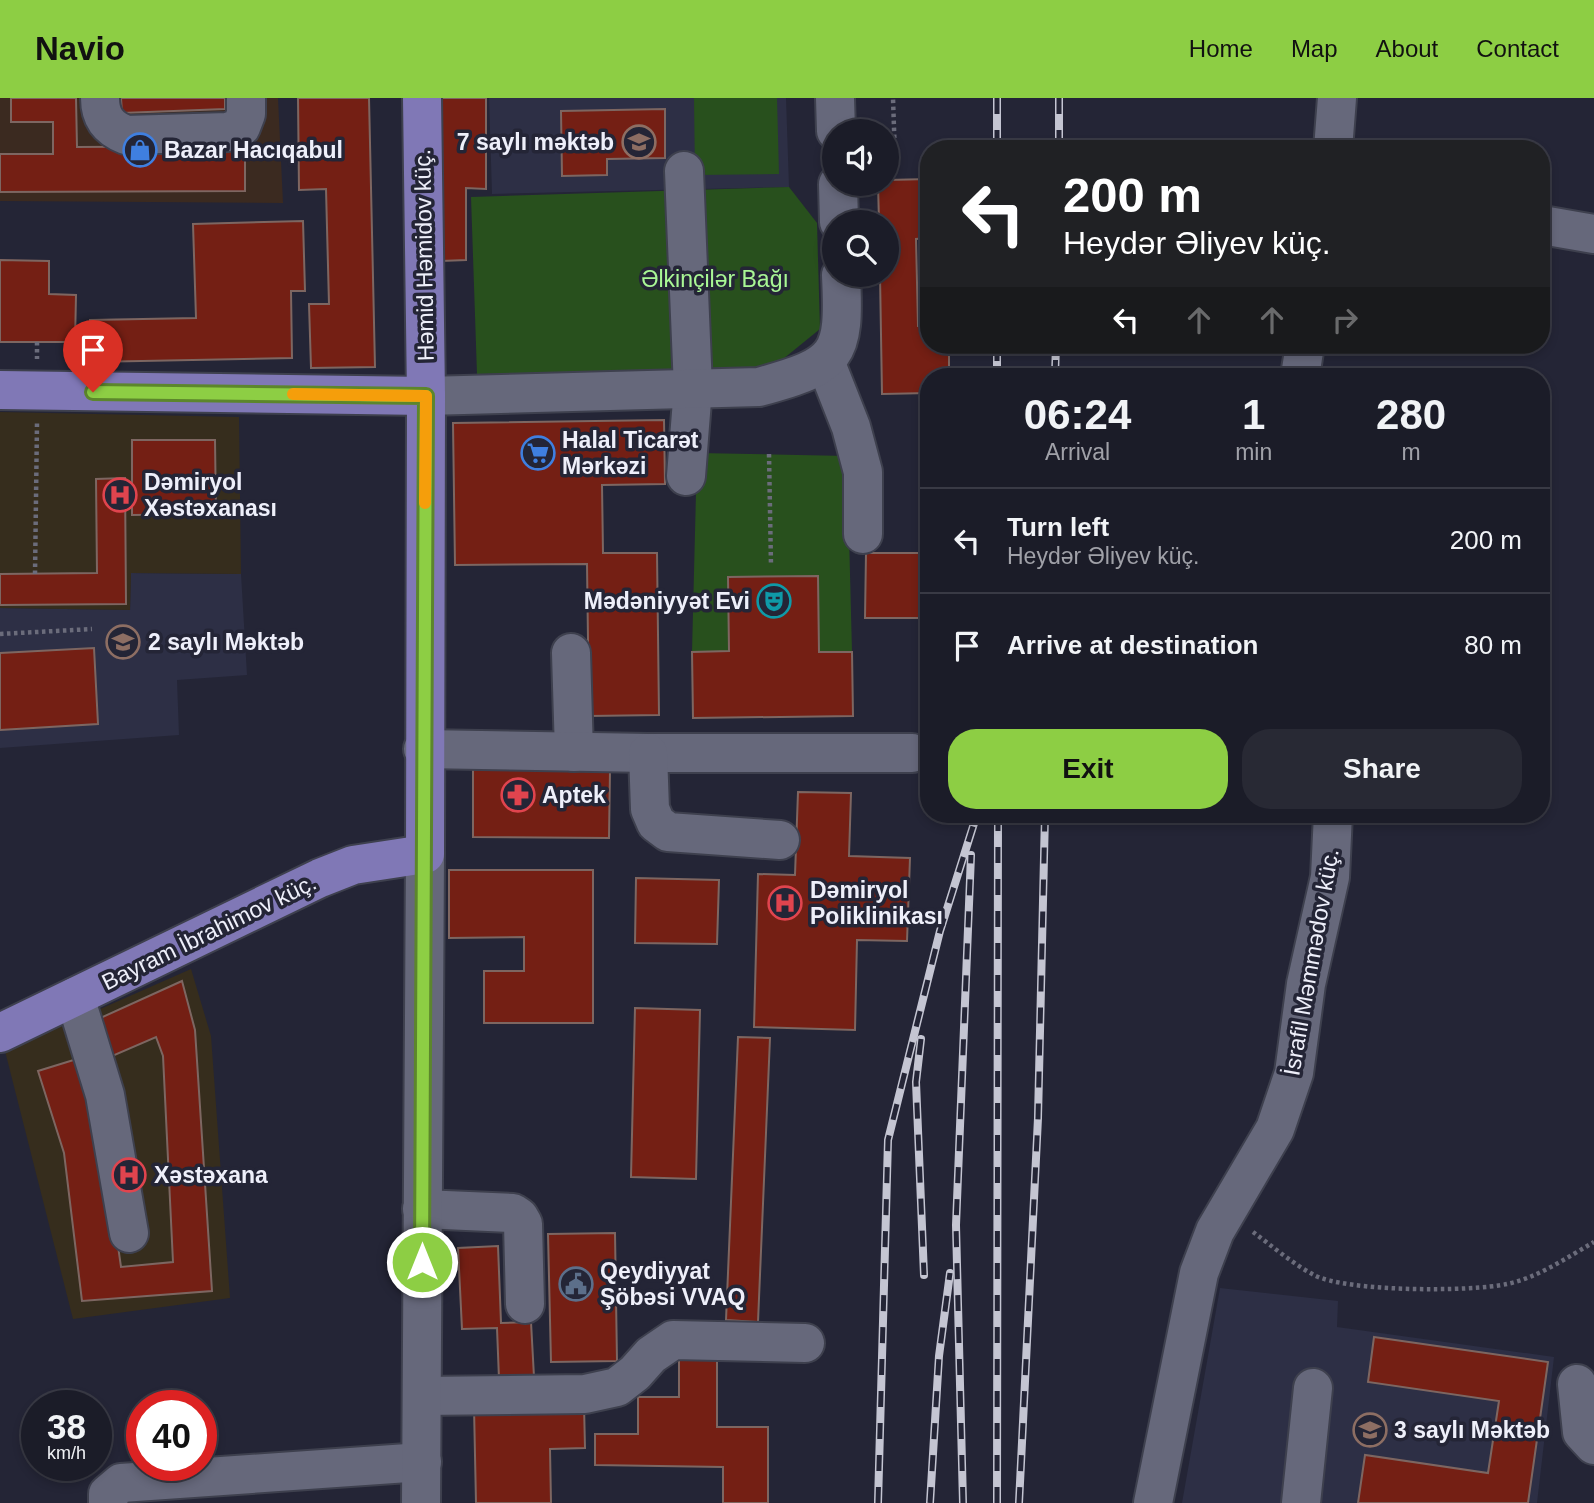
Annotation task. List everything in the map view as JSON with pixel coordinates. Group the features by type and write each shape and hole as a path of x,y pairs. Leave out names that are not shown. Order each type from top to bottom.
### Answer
{"main road":[{"name":"Həmid Həmidov küç.","path":"422,98 426,396 423,749 425,853"},
{"path":"0,390 426,396"},
{"name":"Bayram İbrahimov küç.","path":"0,1033 320,878 353,865 425,853"}],"street":[{"path":"100,98 106,122 125,135 228,132 241,127 246,114 246,98"},
{"path":"835,98 836,119"},
{"path":"1334,140 1337,98"},
{"path":"684,171 693,388 686,476"},
{"path":"1550,226 1594,234"},
{"path":"426,396 760,387 809,372 825,361 838,343 843,320 842,287"},
{"path":"825,361 851,427 863,472 863,534"},
{"path":"571,653 573,752"},
{"path":"423,749 648,753 912,753"},
{"path":"648,753 650,809 656,823 668,832 780,840"},
{"name":"İsrafil Məmmədov küç.","path":"1153,1503 1199,1273 1215,1231 1275,1129 1294,1073 1306,984 1330,877 1333,823"},
{"name":"Həmid Həmidov küç.","path":"421,1503 425,853"},
{"path":"75,996 105,1095 130,1233"},
{"path":"422,1209 513,1213 519,1217 523,1224 525,1304"},
{"path":"422,1396 584,1394 606,1390 617,1387 635,1373 651,1355 673,1340 805,1343"},
{"path":"1577,1384 1582,1432 1594,1445"},
{"path":"1301,1503 1313,1388"},
{"path":"108,1503 108,1494 121,1483 422,1462"}],"path":[{"path":"893,98 894,119"},
{"path":"35,574 37,342"},
{"path":"769,454 771,566"},
{"path":"0,634 92,629"},
{"path":"1226,1213 1314,1275 1334,1282 1453,1290 1509,1284 1551,1266 1594,1242"}],"shaded area":[{"name":"Bazar Hacıqabul","path":"0,98 278,98 283,203 0,201"},
{"name":"7 saylı məktəb","path":"489,98 786,98 789,187 492,194"},
{"name":"Dəmiryol Xəstəxanası","path":"0,412 239,417 241,574 131,573 130,610 0,608"},
{"name":"2 saylı Məktəb","path":"131,573 241,574 247,675 177,680 179,735 0,748 0,608 130,610"},
{"name":"Xəstəxana","path":"191,969 211,1036 230,1298 73,1319 5,1051"},
{"name":"3 saylı Məktəb","path":"1220,1288 1338,1301 1337,1327 1554,1357 1537,1503 1182,1503"}],"green space":[{"path":"694,98 777,98 779,174 695,175"},
{"name":"Əlkinçilər Bağı","path":"789,187 817,223 820,329 772,368 477,374 471,197"},
{"path":"697,453 847,456 852,652 819,652 817,576 728,577 729,651 692,652"}],"building":[{"path":"11,98 76,98 77,147 245,146 245,191 0,192 0,154 53,154 53,122 11,122"},
{"path":"121,98 225,98 225,109 122,113"},
{"path":"298,98 369,98 375,367 311,368 309,304 329,304 326,189 299,190"},
{"path":"440,98 486,98 486,189 466,188 466,260 441,261"},
{"path":"665,109 665,158 607,159 607,175 562,176 561,111"},
{"path":"920,179 920,239 916,239 920,354 949,354 949,368 920,368 920,393 882,394 880,287 899,287 899,210 879,210 878,196 899,196 899,180"},
{"path":"303,221 305,291 291,291 292,358 91,362 90,320 196,318 193,224"},
{"path":"0,260 49,261 49,294 76,295 75,342 0,342"},
{"path":"664,420 665,484 602,485 603,553 657,553 659,715 589,716 587,564 455,565 453,423"},
{"path":"132,440 215,440 216,514 132,515"},
{"path":"125,478 126,604 0,605 0,574 97,573 96,479"},
{"path":"866,553 920,553 920,618 865,618"},
{"path":"818,576 819,652 852,652 853,716 693,718 692,652 729,651 728,577"},
{"path":"94,648 98,724 0,730 0,653"},
{"path":"473,769 610,770 609,838 473,837"},
{"path":"798,792 851,793 849,856 910,858 907,941 857,940 855,1030 754,1027 758,874 795,875"},
{"path":"449,870 593,870 593,1023 484,1023 484,971 524,971 524,937 449,938"},
{"path":"636,878 719,880 717,944 635,943"},
{"path":"182,981 195,1030 212,1291 82,1301 64,1153 38,1071 80,1058 103,1141 121,1267 173,1262 163,1056 156,1037 110,1057 96,1020"},
{"path":"635,1008 700,1010 696,1179 631,1177"},
{"path":"738,1037 770,1038 758,1322 726,1320"},
{"path":"615,1233 617,1361 551,1362 548,1234"},
{"path":"498,1246 501,1323 531,1322 534,1377 499,1379 497,1328 462,1329 458,1248"},
{"path":"1374,1337 1548,1362 1528,1503 1358,1503 1365,1455 1488,1473 1499,1401 1368,1382"},
{"path":"679,1358 717,1358 717,1427 768,1427 768,1503 723,1503 723,1467 595,1465 595,1434 638,1434 638,1397 679,1397"},
{"path":"584,1405 585,1448 550,1449 551,1503 476,1503 474,1407"}],"railway":[{"path":"997,98 997,140"},
{"path":"1059,98 1059,140"},
{"path":"997,354 997,368"},
{"path":"1055,368 1056,354"},
{"path":"878,1503 888,1140 940,931 974,823"},
{"path":"997,1503 998,823"},
{"path":"1019,1503 1038,1118 1045,823"},
{"path":"963,1503 956,1225 971,855"},
{"path":"921,1039 916,1082 924,1275"},
{"path":"930,1503 939,1356 950,1273"}],"slow traffic":[{"path":"293,394 426,396 425,503"}],"place":[{"name":"7 saylı məktəb","path":"639,142"},
{"name":"Bazar Hacıqabul","path":"140,150"},
{"name":"Halal Ticarət Mərkəzi","path":"538,453"},
{"name":"Dəmiryol Xəstəxanası","path":"120,495"},
{"name":"Mədəniyyət Evi","path":"774,601"},
{"name":"2 saylı Məktəb","path":"123,642"},
{"name":"Aptek","path":"518,795"},
{"name":"Dəmiryol Poliklinikası","path":"785,903"},
{"name":"Xəstəxana","path":"129,1175"},
{"name":"Qeydiyyat Şöbəsi VVAQ","path":"576,1284"},
{"name":"3 saylı Məktəb","path":"1370,1430"}],"route":[{"path":"93,392 426,396 422,1262"}]}
